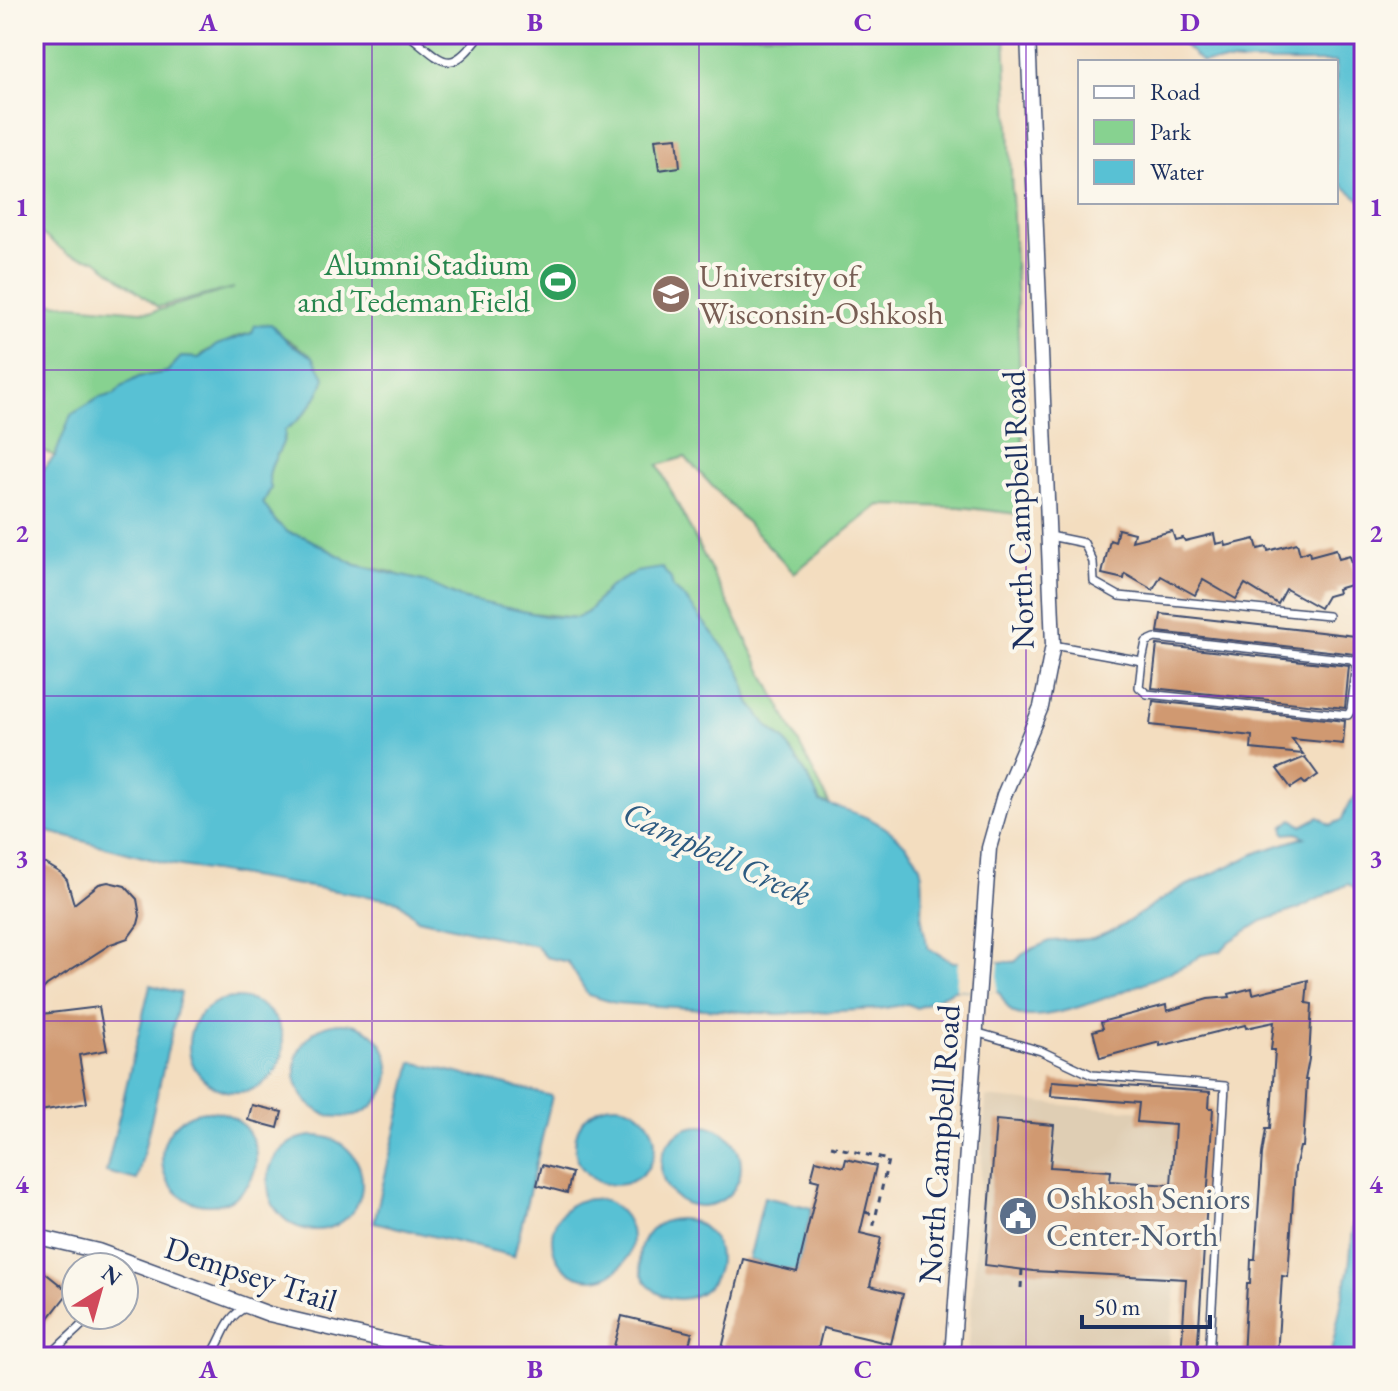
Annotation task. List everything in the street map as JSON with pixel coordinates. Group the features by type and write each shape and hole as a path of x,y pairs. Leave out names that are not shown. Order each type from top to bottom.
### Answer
{"street":[{"name":"North Campbell Road","path":"952,1357 985,877 995,821 1041,707 1053,645 1028,34"},
{"name":"Dempsey Trail","path":"34,1236 98,1251"},
{"name":"Dempsey Trail","path":"140,1267 247,1307 415,1353 454,1357"}],"lane":[{"path":"408,34 442,60 452,63 463,58 481,34"},
{"path":"1050,536 1084,543 1093,562 1094,582 1119,596 1328,616"},
{"path":"1155,638 1352,660 1357,664 1348,715 1147,694 1139,687 1142,661 1146,642 1155,638"},
{"path":"1053,645 1142,661"},
{"path":"974,1032 1041,1051 1092,1075 1225,1086 1209,1357"},
{"path":"210,1357 232,1315 247,1307"},
{"path":"49,1357 67,1336 76,1331"}],"path":[{"path":"831,1146 888,1160 873,1229"},
{"path":"865,1212 876,1215"},
{"path":"1021,1288 1022,1270"}],"shaded area":[{"path":"986,1097 1191,1114 1168,1357 968,1357"}],"green space":[{"name":"University of Wisconsin-Oshkosh","path":"34,34 1005,34 1026,515 960,507 879,505 794,573 685,457 658,465 830,805 820,802 785,741 757,714 705,626 636,572 608,588 588,612 577,618 514,611 461,598 423,581 356,565 305,537 289,533 276,522 263,503 271,488 272,466 285,430 309,407 324,378 313,357 277,332 239,336 199,358 181,357 167,372 139,377 115,394 99,398 71,416 55,456 35,448 51,303 152,312 234,288 158,307 96,260 68,254 34,228"}],"water":[{"path":"1172,34 1352,34 1364,44 1364,203 1338,182 1338,60 1200,60"},
{"name":"Campbell Creek","path":"271,324 289,343 313,357 325,378 310,407 285,430 272,466 271,488 263,503 276,522 289,533 305,537 356,565 423,581 461,598 545,616 577,618 588,612 608,588 636,572 662,568 671,579 673,588 684,597 736,663 748,700 769,728 785,741 820,802 878,823 913,854 921,871 922,919 929,949 953,962 1015,962 1025,952 1050,941 1093,939 1118,928 1177,890 1259,852 1305,837 1297,833 1285,834 1283,827 1293,819 1302,826 1319,817 1330,825 1342,820 1364,781 1364,902 1360,892 1348,884 1298,909 1262,921 1229,942 1221,951 1201,955 1189,964 1128,990 1054,1013 1033,1016 1017,1014 1008,1008 998,991 956,989 917,1008 908,1004 879,1009 777,1014 615,1003 588,995 568,962 546,957 536,946 418,919 398,901 169,864 34,828 34,480 55,456 71,415 99,398 115,394 139,377 167,372 181,357 199,358 217,345 252,333 255,325"},
{"path":"150,985 181,993 137,1180 106,1172"},
{"path":"236,998 254,1002 269,1012 279,1027 283,1045 279,1063 269,1078 254,1088 236,1092 218,1088 203,1078 193,1063 189,1045 193,1027 203,1012 218,1002"},
{"path":"342,1023 360,1026 375,1037 386,1052 389,1070 386,1088 375,1103 360,1114 342,1117 324,1114 309,1103 298,1088 295,1070 298,1052 309,1037 324,1026"},
{"path":"412,1062 552,1096 514,1256 374,1222"},
{"path":"615,1105 630,1108 643,1117 652,1130 655,1145 652,1160 643,1173 630,1182 615,1185 600,1182 587,1173 578,1160 575,1145 578,1130 587,1117 600,1108"},
{"path":"209,1111 227,1114 242,1125 253,1140 256,1158 253,1176 242,1191 227,1202 209,1205 191,1202 176,1191 165,1176 162,1158 165,1140 176,1125 191,1114"},
{"path":"701,1126 716,1129 729,1138 738,1151 741,1166 738,1181 729,1194 716,1203 701,1206 686,1203 673,1194 664,1181 661,1166 664,1151 673,1138 686,1129"},
{"path":"1364,1128 1364,1357 1330,1357 1349,1267"},
{"path":"315,1136 333,1139 348,1150 359,1165 362,1183 359,1201 348,1216 333,1227 315,1230 297,1227 282,1216 271,1201 268,1183 271,1165 282,1150 297,1139"},
{"path":"764,1197 812,1208 797,1272 749,1260"},
{"path":"592,1199 607,1202 620,1211 629,1224 632,1239 629,1254 620,1267 607,1276 592,1279 577,1276 564,1267 555,1254 552,1239 555,1224 564,1211 577,1202"},
{"path":"679,1219 694,1222 707,1231 716,1244 719,1259 716,1274 707,1287 694,1296 679,1299 664,1296 651,1287 642,1274 639,1259 642,1244 651,1231 664,1222"}],"pier":[{"path":"958,959 999,962 997,992 956,989"}],"building":[{"path":"677,137 680,167 659,170 655,139"},
{"path":"1118,529 1134,533 1132,541 1172,531 1175,540 1183,538 1185,541 1214,534 1216,544 1225,542 1226,546 1255,539 1258,549 1267,547 1268,551 1297,543 1300,554 1309,551 1310,556 1336,549 1339,559 1350,556 1357,583 1337,589 1338,593 1327,596 1320,608 1286,589 1278,604 1245,584 1236,599 1203,580 1195,595 1161,576 1153,590 1125,574 1124,579 1102,574 1110,540 1115,542"},
{"path":"1161,614 1364,637 1364,655 1158,632"},
{"path":"1157,645 1349,666 1345,708 1152,688"},
{"path":"1153,701 1345,721 1343,744 1292,739 1303,754 1251,749 1252,736 1150,725"},
{"path":"1305,757 1318,775 1305,784 1302,781 1291,788 1277,769"},
{"path":"34,863 46,864 61,873 67,880 74,904 99,884 108,882 125,886 137,899 140,916 128,938 111,944 47,985 34,998"},
{"path":"1308,980 1306,1003 1312,1004 1303,1147 1300,1147 1295,1168 1288,1277 1282,1276 1277,1357 1243,1357 1247,1284 1250,1284 1251,1259 1255,1259 1262,1154 1266,1129 1270,1129 1274,1022 1246,1028 1245,1025 1160,1046 1160,1042 1100,1058 1093,1031 1103,1028 1101,1022 1166,1005 1167,1011 1208,999 1230,997 1229,994 1252,988 1253,994"},
{"path":"99,1007 107,1050 79,1055 87,1103 34,1112 34,1015"},
{"path":"1052,1081 1210,1092 1209,1108 1213,1108 1197,1357 1181,1357 1186,1279 1033,1271 985,1265 996,1120 1054,1125 1050,1167 1111,1171 1110,1181 1171,1185 1175,1125 1137,1122 1139,1103 1051,1096"},
{"path":"252,1105 282,1112 278,1128 248,1120"},
{"path":"846,1159 876,1166 860,1233 881,1238 870,1286 903,1294 891,1344 823,1328 816,1357 720,1357 743,1259 797,1272 819,1181 811,1179 816,1160 844,1167"},
{"path":"542,1165 572,1173 567,1193 537,1185"},
{"path":"34,1264 60,1285 60,1304 34,1337"},
{"path":"622,1316 692,1333 686,1357 642,1357 613,1350"}],"place":[{"name":"Alumni Stadium and Tedeman Field","path":"558,282"},
{"name":"University of Wisconsin-Oshkosh","path":"671,294"},
{"name":"Oshkosh Seniors Center-North","path":"1018,1216"}]}
